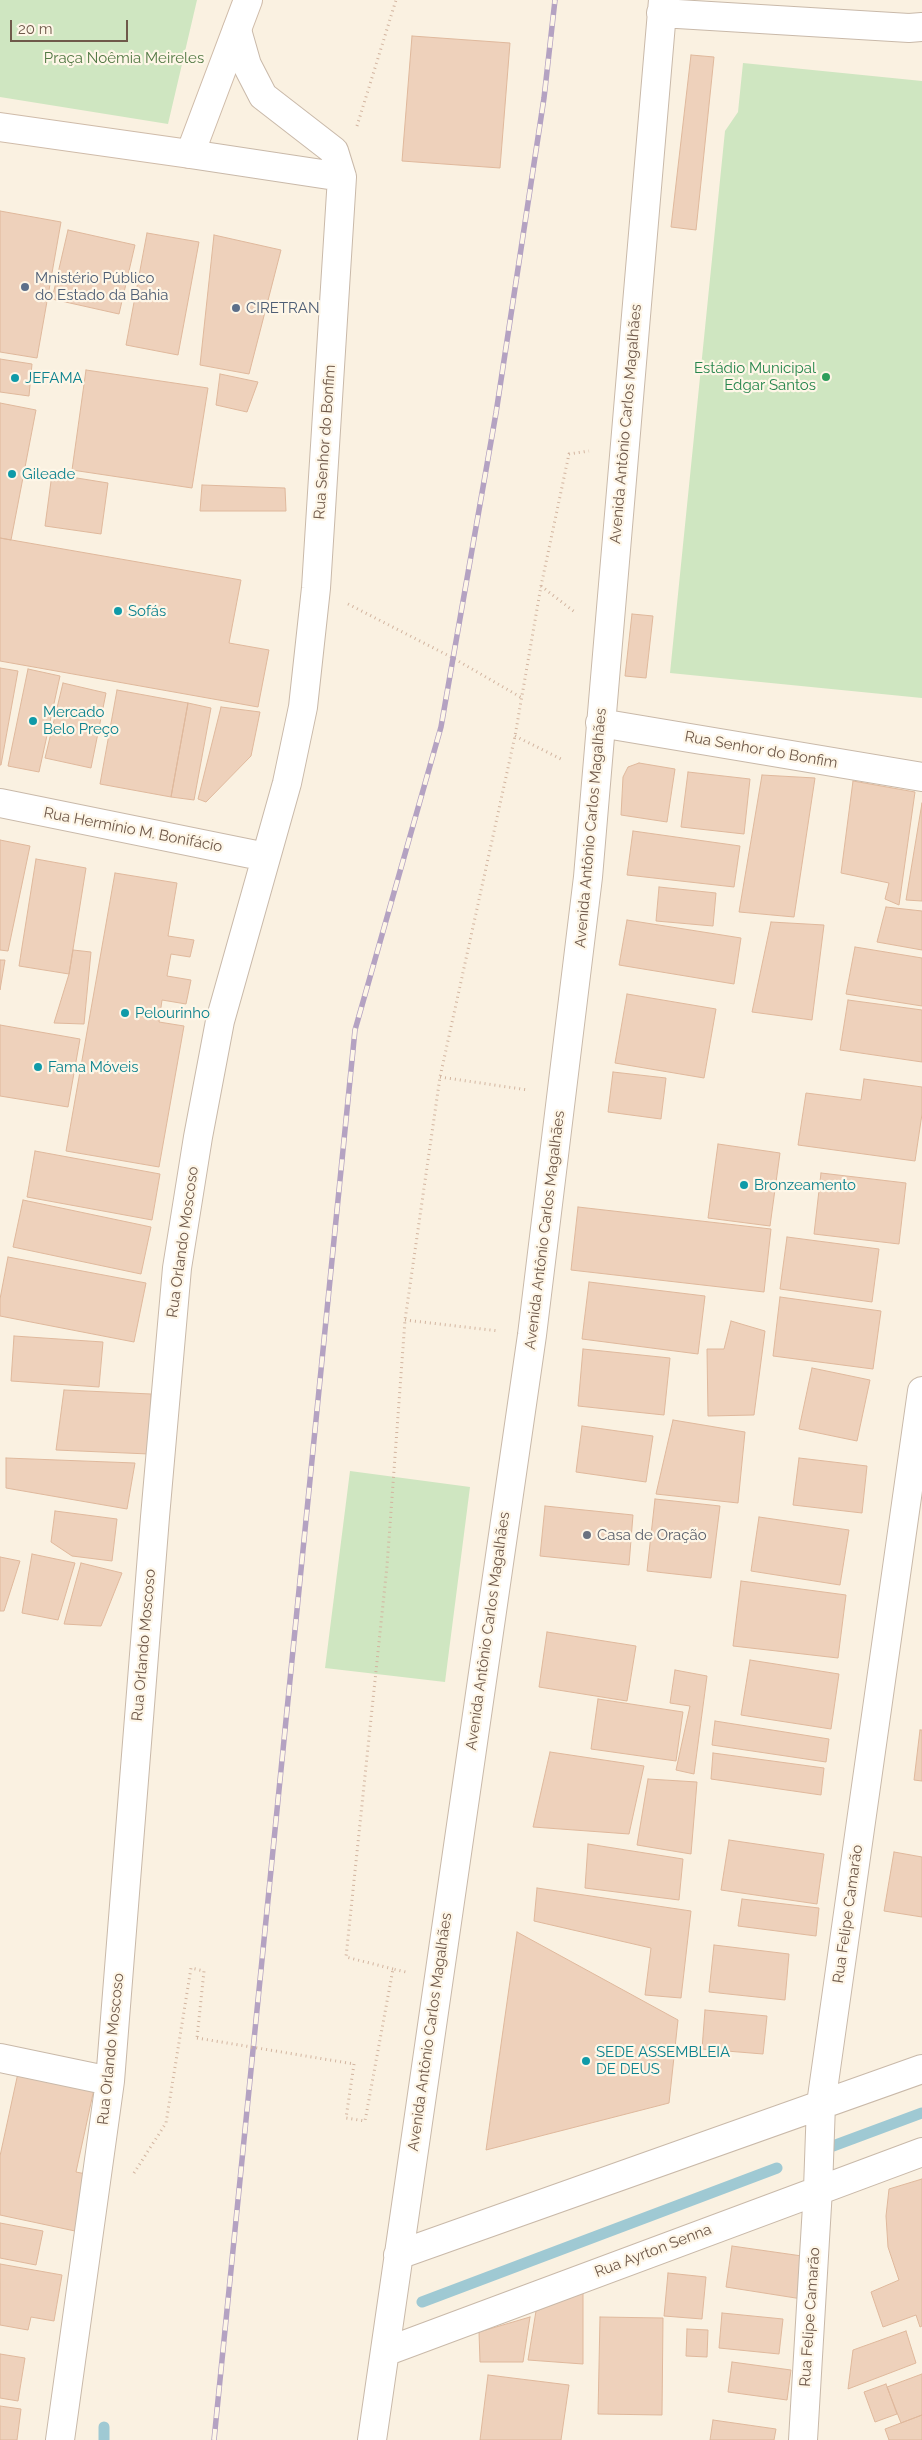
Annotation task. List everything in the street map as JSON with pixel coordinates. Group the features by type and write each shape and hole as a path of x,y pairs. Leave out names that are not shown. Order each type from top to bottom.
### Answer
{"street":[{"path":"190,154 248,0"},
{"name":"Avenida Antônio Carlos Magalhães","path":"372,2440 386,2352 437,1977 532,1335 588,877 662,7 899,27 922,27"},
{"path":"0,127 342,177 334,151 263,96 247,65 237,30"},
{"name":"Rua Senhor do Bonfim","path":"266,857 287,783 303,707 316,588 342,177"},
{"name":"Rua Senhor do Bonfim","path":"600,723 922,778"},
{"name":"Rua Hermínio M. Bonifácio","path":"0,803 266,857"},
{"name":"Rua Orlando Moscoso","path":"60,2440 110,2081 154,1527 178,1268 198,1137 220,1021 266,857"},
{"name":"Rua Felipe Camarão","path":"803,2440 818,2189 821,2104 922,1391"},
{"path":"0,2058 110,2081"},
{"path":"398,2256 922,2069"},
{"name":"Rua Ayrton Senna","path":"386,2352 818,2189 922,2152"}],"path":[{"path":"342,177 396,0"},
{"path":"437,1977 393,1969 346,1957 386,1566 405,1320 440,1077 515,736 541,586 569,454 624,446"},
{"path":"316,588 453,658 522,698"},
{"path":"515,736 596,777"},
{"path":"440,1077 561,1095"},
{"path":"405,1320 532,1335"},
{"path":"166,2123 191,1968 204,1971 197,2038 354,2064 346,2118 365,2121 393,1969"}],"green space":[{"name":"Praça Noêmia Meireles","path":"0,0 197,0 168,124 0,97"},
{"name":"Estádio Municipal Edgar Santos","path":"743,63 922,81 922,698 670,673 725,131 738,112"},
{"path":"350,1471 470,1487 445,1682 325,1668"}],"building":[{"path":"412,36 510,43 500,168 402,161"},
{"path":"691,55 714,57 696,230 671,227"},
{"name":"Mnistério Público do Estado da Bahia","path":"0,211 61,222 37,358 0,352"},
{"path":"68,230 135,245 119,314 52,299"},
{"path":"147,233 199,242 178,355 126,345"},
{"name":"CIRETRAN","path":"214,235 281,250 249,374 200,365"},
{"name":"JEFAMA","path":"0,359 32,364 29,396 0,392"},
{"path":"86,370 208,388 192,488 72,470"},
{"path":"220,374 258,382 247,412 216,405"},
{"name":"Gileade","path":"0,403 36,410 11,540 0,538"},
{"path":"52,474 108,483 101,534 45,526"},
{"path":"202,485 285,488 286,511 200,511"},
{"name":"Sofás","path":"0,538 241,580 229,643 269,650 258,707 0,661"},
{"path":"632,614 653,616 646,678 625,676"},
{"path":"0,668 18,671 1,765 0,765"},
{"name":"Mercado Belo Preço","path":"28,669 60,676 39,772 8,766"},
{"path":"63,683 106,693 91,768 45,758"},
{"path":"117,690 188,703 171,797 100,784"},
{"path":"188,703 211,708 194,800 171,797"},
{"path":"221,707 260,712 251,756 206,802 198,799"},
{"path":"639,763 675,769 667,822 621,815 623,777 628,767"},
{"path":"688,772 750,779 744,834 681,827"},
{"path":"762,775 815,778 794,917 739,912"},
{"path":"853,781 915,792 899,905 885,899 889,883 841,873"},
{"path":"922,803 922,901 906,900"},
{"path":"633,831 740,846 734,887 627,875"},
{"path":"0,840 30,846 8,951 0,950"},
{"path":"36,859 86,868 69,974 19,966"},
{"name":"Pelourinho","path":"115,873 177,883 168,936 194,940 190,957 171,954 167,976 191,980 186,1004 162,1000 159,1022 184,1026 159,1167 66,1151"},
{"path":"659,887 716,893 713,926 656,921"},
{"path":"886,907 922,911 922,950 877,942"},
{"path":"627,920 741,938 734,984 619,965"},
{"path":"771,922 824,925 812,1020 752,1012"},
{"path":"855,947 922,958 922,1006 846,994"},
{"path":"73,950 91,952 84,1024 54,1023 69,974"},
{"path":"0,960 5,960 0,990"},
{"path":"627,994 716,1009 704,1078 615,1063"},
{"path":"848,1000 922,1010 922,1062 840,1050"},
{"name":"Fama Móveis","path":"0,1025 80,1039 68,1107 0,1096"},
{"path":"613,1072 666,1078 661,1119 608,1112"},
{"path":"864,1079 922,1087 922,1114 915,1161 798,1145 806,1093 861,1100"},
{"name":"Bronzeamento","path":"718,1144 780,1153 770,1226 708,1218"},
{"path":"35,1151 160,1174 152,1220 27,1197"},
{"path":"821,1173 906,1183 899,1244 814,1234"},
{"path":"23,1200 151,1227 141,1274 13,1247"},
{"path":"578,1207 771,1229 764,1292 571,1270"},
{"path":"787,1237 879,1249 872,1302 780,1289"},
{"path":"8,1257 146,1283 134,1342 0,1316 0,1299"},
{"path":"589,1282 705,1296 698,1354 582,1339"},
{"path":"780,1297 881,1311 873,1369 773,1356"},
{"path":"731,1321 765,1331 754,1415 708,1416 707,1349 724,1349"},
{"path":"14,1336 103,1342 99,1387 11,1381"},
{"path":"583,1349 670,1358 664,1415 578,1406"},
{"path":"812,1368 870,1380 857,1441 799,1429"},
{"path":"64,1390 151,1394 149,1454 56,1450"},
{"path":"673,1420 745,1432 738,1503 656,1494"},
{"path":"582,1426 653,1436 646,1482 576,1472"},
{"path":"6,1458 135,1463 127,1509 6,1488"},
{"path":"799,1458 867,1466 862,1513 793,1505"},
{"path":"655,1499 720,1506 711,1578 647,1571"},
{"name":"Casa de Oração","path":"545,1506 633,1515 629,1565 540,1556"},
{"path":"55,1511 117,1519 112,1561 72,1556 51,1542"},
{"path":"759,1517 849,1530 840,1585 751,1571"},
{"path":"32,1554 75,1563 58,1620 22,1613"},
{"path":"0,1557 20,1561 4,1611 0,1611"},
{"path":"81,1563 122,1573 101,1626 64,1624"},
{"path":"741,1581 846,1595 838,1658 733,1646"},
{"path":"547,1632 636,1646 627,1701 539,1687"},
{"path":"750,1660 839,1674 831,1729 741,1715"},
{"path":"675,1670 707,1676 694,1774 676,1770 690,1706 670,1703"},
{"path":"598,1699 683,1712 676,1761 591,1749"},
{"path":"715,1721 829,1739 826,1762 712,1745"},
{"path":"920,1730 922,1730 922,1781 914,1780"},
{"path":"550,1752 644,1766 629,1834 533,1827"},
{"path":"713,1753 824,1768 821,1795 711,1779"},
{"path":"648,1779 697,1782 691,1854 637,1845"},
{"path":"729,1840 824,1854 817,1904 721,1890"},
{"path":"588,1844 683,1859 679,1900 585,1888"},
{"path":"894,1852 922,1857 922,1917 884,1911"},
{"path":"537,1888 691,1911 681,1998 645,1995 651,1948 534,1921"},
{"path":"742,1899 819,1908 816,1936 738,1926"},
{"name":"SEDE ASSEMBLEIA DE DEUS","path":"517,1932 678,2020 669,2103 486,2150"},
{"path":"714,1945 789,1954 785,2000 709,1992"},
{"path":"705,2010 767,2016 763,2054 702,2049"},
{"path":"18,2073 94,2089 76,2172 86,2174 75,2231 0,2215 0,2156"},
{"path":"922,2179 922,2326 920,2327 916,2315 883,2327 871,2292 899,2280 888,2247 886,2216 889,2189"},
{"path":"0,2223 43,2231 36,2265 0,2258"},
{"path":"732,2246 809,2257 802,2299 726,2287"},
{"path":"0,2264 62,2275 54,2321 31,2317 28,2330 0,2325"},
{"path":"668,2273 706,2277 702,2319 664,2316"},
{"path":"583,2293 583,2364 528,2360 536,2311"},
{"path":"722,2313 783,2319 779,2354 719,2348"},
{"path":"530,2317 523,2362 480,2362 479,2332"},
{"path":"600,2317 663,2318 662,2415 598,2414"},
{"path":"687,2329 708,2330 707,2357 686,2356"},
{"path":"906,2331 916,2363 848,2389 853,2350"},
{"path":"0,2354 25,2358 18,2401 0,2398"},
{"path":"732,2362 791,2370 787,2400 728,2392"},
{"path":"922,2374 922,2415 901,2423 887,2387"},
{"path":"488,2375 569,2385 561,2440 480,2440"},
{"path":"886,2384 897,2414 875,2422 864,2392"},
{"path":"0,2406 21,2409 17,2440 0,2440"},
{"path":"922,2415 922,2440 889,2440 885,2429"},
{"path":"713,2420 776,2429 774,2440 710,2440"}],"waterway":[{"path":"833,2146 922,2113"},
{"path":"422,2302 777,2168"},
{"path":"104,2427 104,2440"}],"railway":[{"path":"214,2440 355,1030 441,727 496,413 544,98 555,0"}],"place":[{"name":"Mnistério Público do Estado da Bahia","path":"25,287"},
{"name":"CIRETRAN","path":"236,308"},
{"name":"Estádio Municipal Edgar Santos","path":"826,377"},
{"name":"JEFAMA","path":"15,378"},
{"name":"Gileade","path":"12,474"},
{"name":"Sofás","path":"118,611"},
{"name":"Mercado Belo Preço","path":"33,721"},
{"name":"Pelourinho","path":"125,1013"},
{"name":"Fama Móveis","path":"38,1067"},
{"name":"Bronzeamento","path":"744,1185"},
{"name":"Casa de Oração","path":"587,1535"},
{"name":"SEDE ASSEMBLEIA DE DEUS","path":"586,2061"}]}
